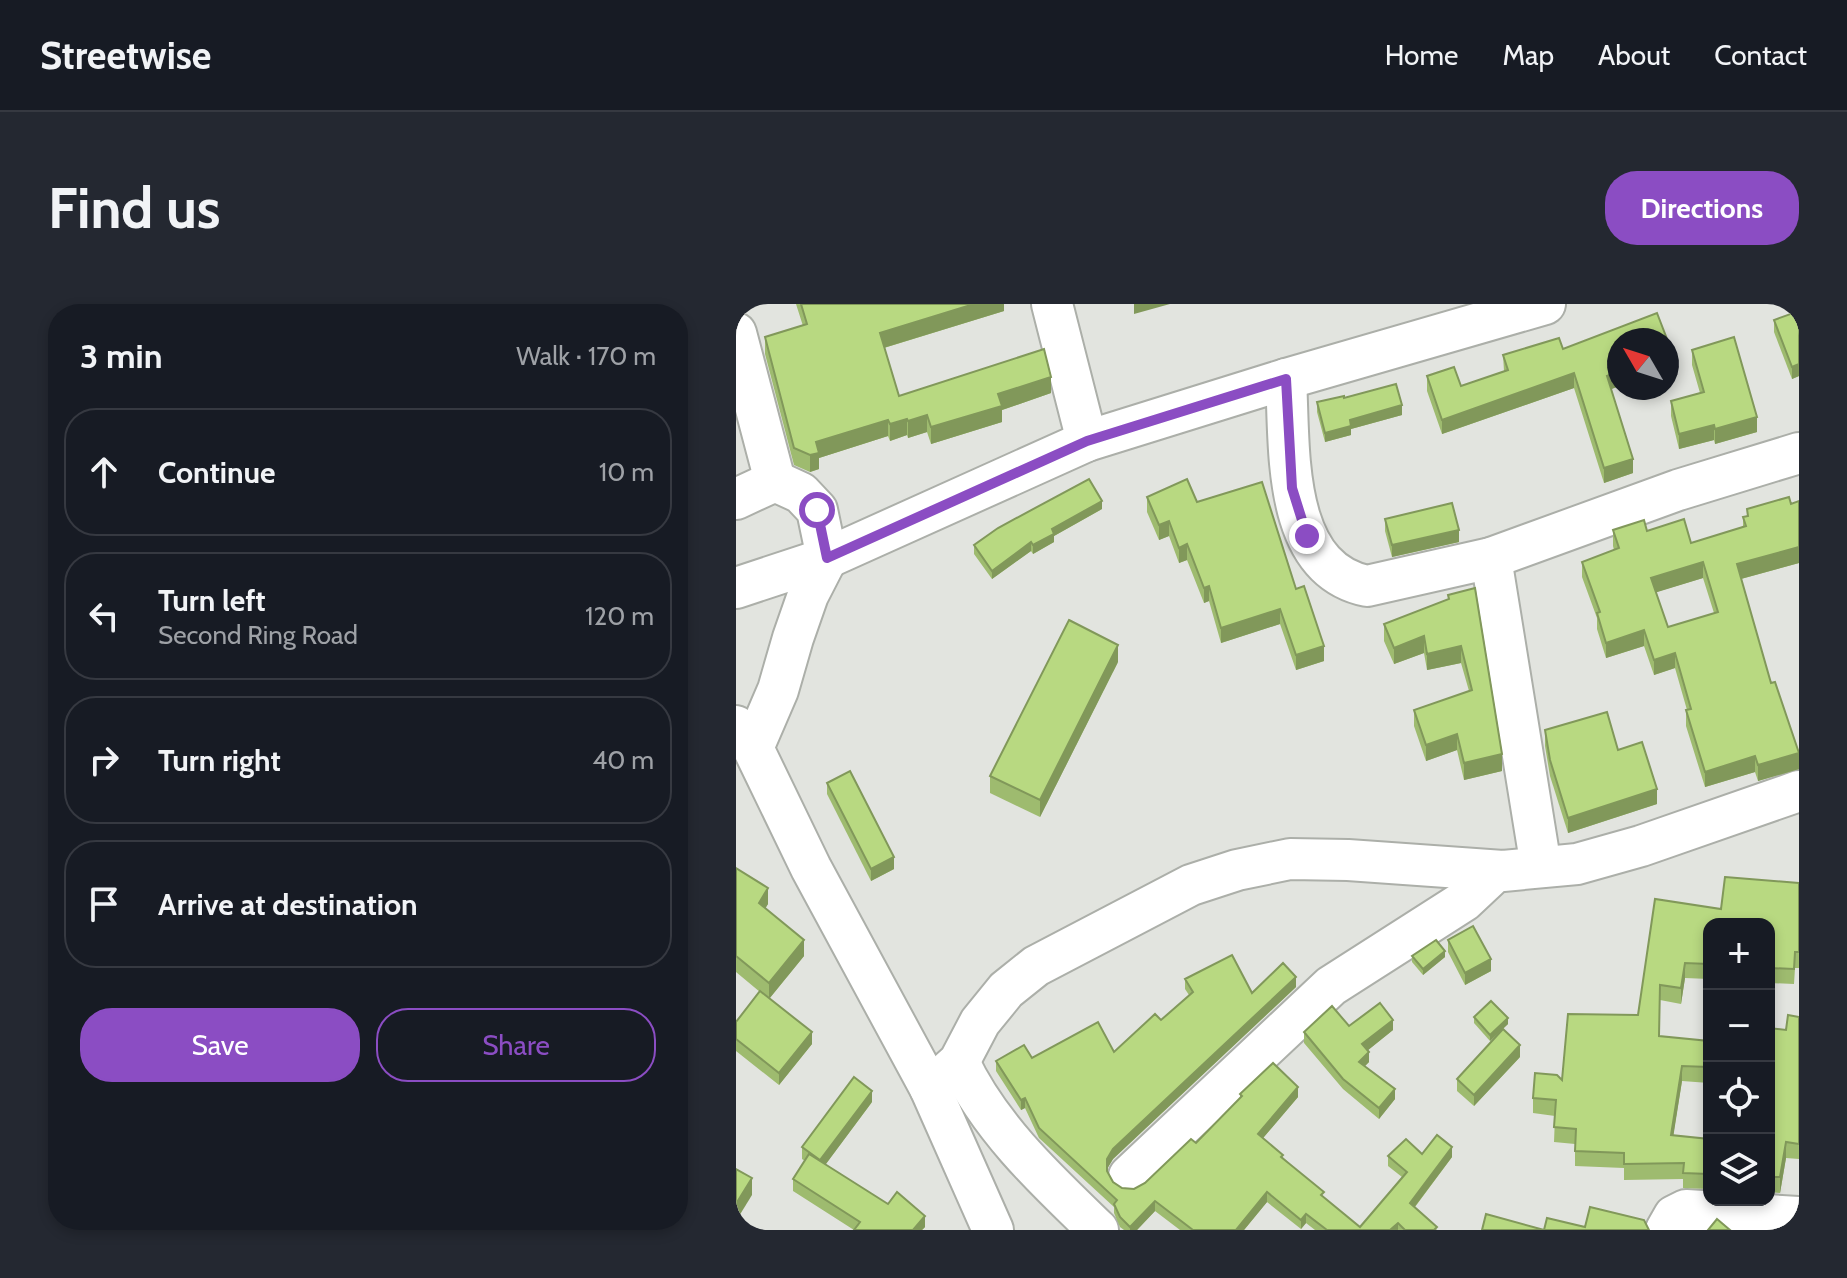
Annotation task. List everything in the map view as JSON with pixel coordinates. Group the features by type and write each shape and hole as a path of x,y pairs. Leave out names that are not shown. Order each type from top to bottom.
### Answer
{"street":[{"path":"1052,304 1087,441"},
{"path":"736,588 827,558 1087,441 1545,304"},
{"path":"736,333 775,481"},
{"path":"1286,379 1292,488 1307,536 1322,561 1347,582 1367,586 1491,558 1678,490 1799,453"},
{"path":"736,499 775,481 801,493 817,510 827,558 808,595 778,690 744,737 930,1088 990,1228"},
{"path":"1491,558 1541,867"},
{"path":"930,1088 959,1062 1006,990 1036,966 1191,885 1237,870 1290,859 1496,871 1577,864 1641,846 1799,791"},
{"path":"1129,1176 1331,986 1464,901 1496,871"},
{"path":"959,1062 974,1094 1030,1161 1098,1230"},
{"path":"1666,1230 1674,1216 1686,1210 1799,1217"}],"building":[{"path":"801,304 974,304 880,333 899,396 1044,349 1051,377 998,394 1002,406 931,427 927,415 890,424 888,420 816,442 819,453 810,455 794,448 765,337 807,324"},
{"path":"1799,311 1799,364 1792,367 1774,320"},
{"path":"1657,313 1663,328 1618,328"},
{"path":"1607,332 1607,400 1615,400 1633,459 1604,468 1574,373 1442,420 1427,376 1454,367 1461,386 1508,370 1503,355 1559,338 1563,349"},
{"path":"1734,337 1757,417 1715,429 1714,425 1679,434 1671,401 1704,392 1692,350"},
{"path":"1396,384 1402,405 1350,420 1351,426 1325,433 1317,402"},
{"path":"1089,479 1102,501 1052,529 1054,534 1033,545 1031,542 992,571 974,545 998,528"},
{"path":"1187,479 1197,502 1262,482 1296,589 1304,586 1324,646 1296,655 1280,609 1221,628 1209,586 1204,588 1187,544 1179,548 1169,521 1159,525 1147,497"},
{"path":"1789,497 1791,504 1799,501 1799,547 1737,564 1771,683 1775,682 1799,753 1758,765 1755,756 1705,772 1686,710 1691,709 1675,653 1654,660 1644,630 1606,643 1597,613 1600,612 1582,562 1619,548 1613,530 1644,520 1647,531 1684,519 1691,543 1746,526 1743,517 1748,516 1747,509","holes":["1703,562 1718,612 1668,627 1651,578"]},
{"path":"1452,503 1459,530 1392,545 1385,519"},
{"path":"1475,588 1502,754 1464,763 1457,734 1426,745 1414,710 1472,690 1461,646 1427,654 1424,636 1394,648 1384,624 1449,599 1448,595"},
{"path":"1069,620 1118,645 1040,800 990,776"},
{"path":"1607,712 1618,750 1642,742 1657,789 1568,818 1550,760 1545,730"},
{"path":"850,771 894,857 871,869 827,783"},
{"path":"736,868 768,888 759,903 804,940 769,983 736,956"},
{"path":"1725,877 1799,883 1799,952 1795,952 1794,969 1775,968 1775,918 1703,918 1703,964 1685,963 1681,988 1660,985 1659,1036 1703,1040 1703,1067 1682,1066 1671,1135 1703,1138 1703,1174 1683,1173 1684,1163 1624,1164 1624,1153 1575,1151 1576,1129 1554,1127 1556,1100 1533,1098 1535,1073 1557,1075 1562,1080 1568,1014 1638,1015 1655,899 1721,909"},
{"path":"1473,926 1491,959 1465,973 1448,940"},
{"path":"1436,940 1445,951 1423,969 1412,956"},
{"path":"1232,955 1252,993 1283,963 1296,977 1113,1149 1107,1159 1107,1171 1113,1182 1122,1188 1134,1189 1145,1183 1191,1139 1196,1143 1273,1063 1298,1087 1258,1134 1324,1192 1321,1195 1360,1227 1407,1172 1388,1156 1406,1139 1422,1154 1437,1135 1452,1147 1410,1203 1437,1227 1434,1230 1405,1230 1398,1223 1390,1230 1327,1230 1306,1214 1301,1220 1267,1192 1236,1230 1193,1230 1155,1201 1130,1227 1120,1217 1114,1204 1117,1200 1039,1128 1025,1098 1021,1100 996,1061 1024,1045 1032,1058 1098,1022 1114,1052 1155,1014 1161,1020 1193,992 1185,979"},
{"path":"760,991 812,1032 779,1073 736,1039 736,1022"},
{"path":"1491,1001 1508,1018 1490,1035 1474,1017"},
{"path":"1380,1003 1393,1020 1362,1044 1369,1052 1359,1062 1395,1089 1379,1108 1343,1079 1304,1032 1332,1006 1349,1026"},
{"path":"1788,1015 1799,1017 1799,1144 1786,1142 1780,1177 1775,1177 1775,1029 1786,1030"},
{"path":"1503,1029 1520,1045 1474,1095 1457,1079"},
{"path":"854,1077 872,1091 820,1160 802,1147"},
{"path":"809,1154 888,1204 897,1192 925,1216 913,1230 854,1230 860,1222 793,1179"},
{"path":"736,1169 752,1178 736,1204"},
{"path":"1590,1207 1644,1220 1649,1230 1544,1230 1547,1218 1585,1227"},
{"path":"1486,1214 1544,1230 1482,1230"},
{"path":"1717,1219 1730,1230 1708,1230"}],"route":[{"path":"817,510 827,558 1087,441 1286,379 1292,488 1307,536"}]}
